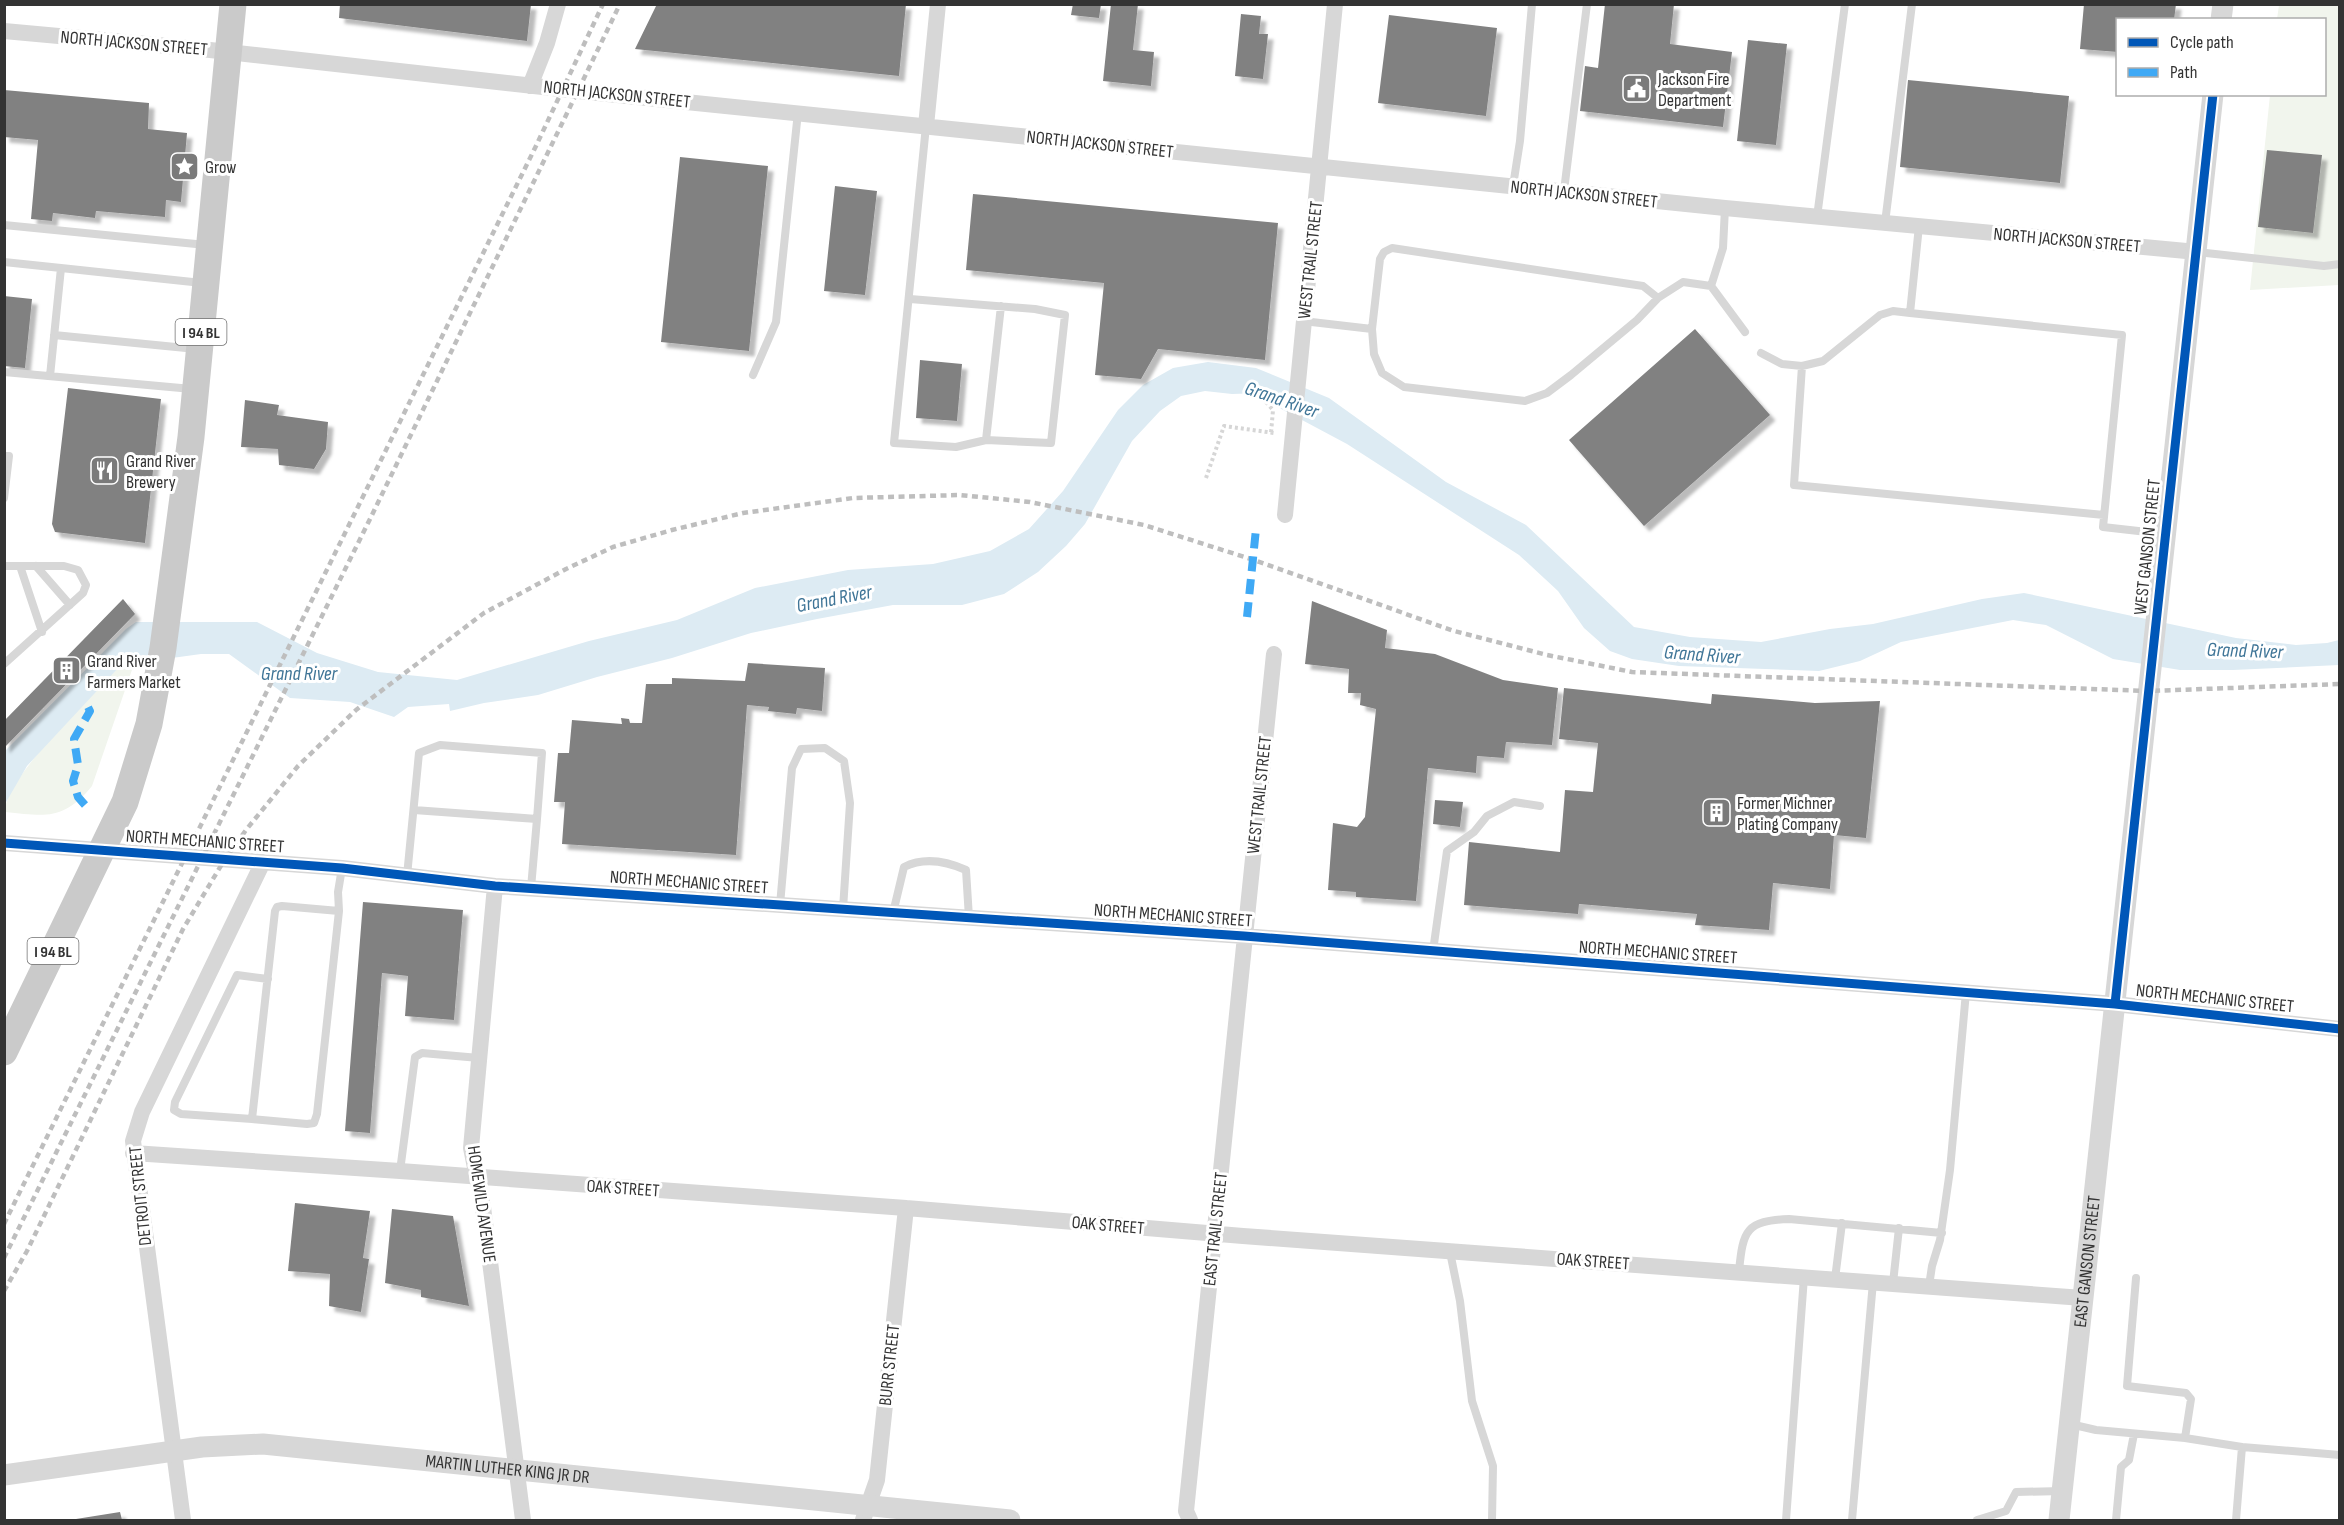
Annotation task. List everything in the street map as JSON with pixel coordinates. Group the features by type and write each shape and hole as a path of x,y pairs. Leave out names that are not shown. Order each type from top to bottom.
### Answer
{"main road":[{"name":"I 94 BL","path":"4,1052 125,802 149,724 168,611 196,389 233,4"}],"street":[{"path":"530,86 548,43 558,4"},
{"path":"926,126 938,4"},
{"name":"WEST TRAIL STREET","path":"1284,515 1335,4"},
{"name":"NORTH JACKSON STREET","path":"4,31 229,52 530,86 798,112 1319,168 2196,252"},
{"name":"WEST GANSON STREET","path":"2115,1004 2213,96"},
{"name":"WEST TRAIL STREET","path":"1244,936 1274,654"},
{"name":"NORTH MECHANIC STREET","path":"8,844 342,868 495,886 1244,936 1966,992 2115,1004 2340,1029"},
{"name":"DETROIT STREET","path":"183,1521 133,1153 135,1131 142,1112 263,862"},
{"name":"HOMEWILD AVENUE","path":"495,886 471,1148 483,1207 523,1521"},
{"name":"EAST TRAIL STREET","path":"1190,1521 1186,1511 1244,936"},
{"name":"EAST GANSON STREET","path":"2059,1521 2115,1004"},
{"name":"OAK STREET","path":"133,1153 906,1208 1214,1234 2083,1298"},
{"name":"BURR STREET","path":"865,1513 877,1480 906,1208"},
{"name":"MARTIN LUTHER KING JR DR","path":"4,1475 172,1451 263,1444 516,1471 865,1513 1010,1521"}],"lane":[{"path":"1513,186 1520,141 1533,4"},
{"path":"1564,191 1587,4"},
{"path":"1817,217 1845,4"},
{"path":"1885,224 1912,4"},
{"path":"753,375 776,322 798,112"},
{"path":"910,299 1035,309 1065,315 1051,443 986,440 956,447 894,443 926,126"},
{"path":"1711,286 1723,248 1725,208"},
{"path":"4,225 209,245"},
{"path":"1910,313 1919,226"},
{"path":"1658,298 1643,286 1392,248 1384,252 1380,259 1372,329 1374,354 1382,373 1404,387 1525,401 1547,393 1571,375 1637,320 1658,298 1683,282 1711,286 1745,332"},
{"path":"2196,252 2324,266 2340,264"},
{"path":"4,262 206,283"},
{"path":"50,376 61,268"},
{"path":"986,440 1001,306"},
{"path":"1761,353 1782,364 1802,366 1822,361 1880,315 1893,311 2122,334 2103,527 2165,534"},
{"path":"1303,321 1372,329"},
{"path":"54,335 200,350"},
{"path":"1802,366 1794,485 2104,515"},
{"path":"4,372 196,389"},
{"path":"4,456 9,456 4,498"},
{"path":"4,566 64,566 78,570 86,585 83,593 4,664"},
{"path":"20,566 42,632"},
{"path":"36,566 70,605"},
{"path":"407,876 419,753 441,745 542,753 531,888"},
{"path":"780,905 792,768 801,749 825,748 844,761 850,803 843,909"},
{"path":"1433,951 1447,850 1474,832 1487,816 1514,802 1540,806"},
{"path":"414,810 537,819"},
{"path":"893,913 904,867 915,862 935,861 966,870 969,918"},
{"path":"268,979 237,975 175,1102 174,1110 181,1113 314,1123 317,1114 342,868"},
{"path":"252,1119 275,911 277,907 339,911"},
{"path":"1929,1286 1932,1266 1942,1233 1966,992"},
{"path":"400,1171 415,1057 422,1053 479,1058"},
{"path":"1739,1271 1741,1249 1747,1233 1755,1224 1766,1220 1789,1219 1942,1233"},
{"path":"1835,1279 1842,1223"},
{"path":"1893,1283 1899,1228"},
{"path":"1450,1252 1460,1301 1472,1401 1493,1466 1492,1521"},
{"path":"1785,1521 1804,1276"},
{"path":"2136,1278 2127,1386 2186,1393 2191,1399 2185,1438"},
{"path":"1852,1521 1874,1281"},
{"path":"2069,1424 2096,1430 2340,1455"},
{"path":"2115,1521 2121,1467 2129,1460 2134,1434"},
{"path":"2236,1521 2242,1446"},
{"path":"1977,1521 2006,1511 2016,1492 2062,1491"}],"path":[{"path":"1258,393 1273,410 1271,433"},
{"path":"1206,478 1224,426 1271,433 1293,432"}],"shaded area":[{"path":"2279,5 2339,5 2339,285 2250,290 2270,96 2326,96 2326,18 2277,18"},
{"path":"134,664 92,786 72,805 53,814 32,815 5,812 9,797 19,779 53,736 121,665"}],"water":[{"name":"Grand River","path":"1208,362 1256,368 1329,398 1446,482 1526,525 1634,627 1690,637 1761,642 1830,629 1873,624 1982,599 2024,593 2236,638 2296,645 2339,640 2339,665 2180,670 2113,659 2046,625 2013,620 1901,642 1860,661 1819,671 1679,666 1632,659 1610,651 1584,628 1558,591 1519,555 1347,444 1272,404 1263,393 1232,394 1205,391 1181,396 1160,411 1132,441 1085,524 1066,546 1038,572 1004,594 962,605 893,605 817,619 751,633 672,658 538,695 450,711 449,704 408,707 394,717 350,702 290,698 229,654 201,654 121,665 27,766 5,804 5,751 126,629 136,622 257,622 317,653 378,672 457,680 589,641 677,620 755,588 848,570 933,564 990,551 1029,529 1063,491 1118,410 1143,385 1173,368"}],"building":[{"path":"340,4 531,4 527,41 339,18"},
{"path":"657,4 906,4 899,76 635,49"},
{"path":"1073,4 1101,4 1099,18 1071,15"},
{"path":"1111,4 1138,4 1133,50 1154,52 1151,86 1103,81"},
{"path":"1605,4 1674,4 1670,44 1732,52 1723,127 1580,111 1585,66 1598,68"},
{"path":"2084,4 2176,4 2174,18 2116,18 2116,52 2080,49"},
{"path":"1241,14 1261,16 1259,34 1268,34 1263,79 1235,76"},
{"path":"1389,15 1497,28 1486,116 1378,103"},
{"path":"1748,40 1787,44 1776,145 1737,141"},
{"path":"1908,80 2069,96 2060,183 1900,167"},
{"path":"4,90 149,103 148,129 187,133 181,202 166,200 165,217 96,211 95,218 53,213 52,221 31,219 38,140 4,137"},
{"path":"2267,150 2322,155 2313,233 2258,227"},
{"path":"680,157 768,166 749,351 661,342"},
{"path":"835,186 877,191 865,295 824,291"},
{"path":"973,194 1278,223 1265,360 1158,349 1141,379 1095,375 1104,283 966,270"},
{"path":"4,296 32,299 25,368 4,366"},
{"path":"1695,329 1770,415 1644,526 1569,440"},
{"path":"920,360 962,364 957,421 916,418"},
{"name":"Grand River Brewery","path":"68,388 161,399 145,543 55,532 52,524"},
{"path":"245,400 279,405 277,415 328,422 326,449 314,469 279,465 278,449 241,447"},
{"name":"Grand River Farmers Market","path":"123,599 135,614 4,748 4,721"},
{"path":"1312,601 1387,630 1385,648 1435,654 1503,680 1558,688 1552,745 1506,742 1504,758 1477,756 1476,773 1428,768 1416,901 1356,897 1356,892 1328,890 1333,823 1357,827 1365,817 1376,709 1360,705 1361,693 1348,693 1349,669 1305,664"},
{"path":"748,663 825,668 822,711 797,708 796,714 768,711 769,707 747,705 736,855 562,844 565,802 554,802 558,753 569,753 572,720 622,724 621,718 629,719 630,723 642,723 646,684 672,684 672,678 745,681"},
{"name":"Former Michner Plating Company","path":"1564,688 1711,704 1712,694 1815,703 1880,701 1866,838 1834,835 1830,889 1773,883 1769,930 1695,925 1697,914 1579,904 1578,914 1464,905 1469,842 1560,852 1565,790 1593,792 1598,743 1559,739"},
{"path":"1435,800 1463,802 1460,827 1433,824"},
{"path":"363,902 463,910 454,1020 405,1016 408,976 382,973 370,1133 345,1131"},
{"path":"295,1203 370,1211 363,1258 369,1259 361,1312 329,1306 330,1274 288,1271"},
{"path":"392,1209 453,1216 469,1306 421,1297 421,1290 385,1283"},
{"path":"120,1512 122,1520 76,1520 76,1519"}],"railway":[{"path":"4,1224 535,148 603,4"},
{"path":"4,1258 370,519 620,4"},
{"path":"4,1291 27,1251 183,929 225,859 298,766 356,710 484,613 566,569 613,547 672,530 743,513 853,498 960,495 1030,502 1144,525 1254,560 1454,631 1547,655 1632,672 2148,691 2340,684"}],"marked path":[{"path":"1247,617 1256,529"},
{"path":"85,805 78,797 73,781 78,765 74,739 90,711 86,703"}],"cycle path":[{"path":"2115,1004 2213,96"},
{"path":"4,843 342,868 495,886 1244,936 2115,1004 2340,1029"}],"place":[{"name":"Jackson Fire Department","path":"1637,89"},
{"name":"Grow","path":"184,167"},
{"name":"Grand River Brewery","path":"105,471"},
{"name":"Grand River Farmers Market","path":"66,671"},
{"name":"Former Michner Plating Company","path":"1716,813"}]}
